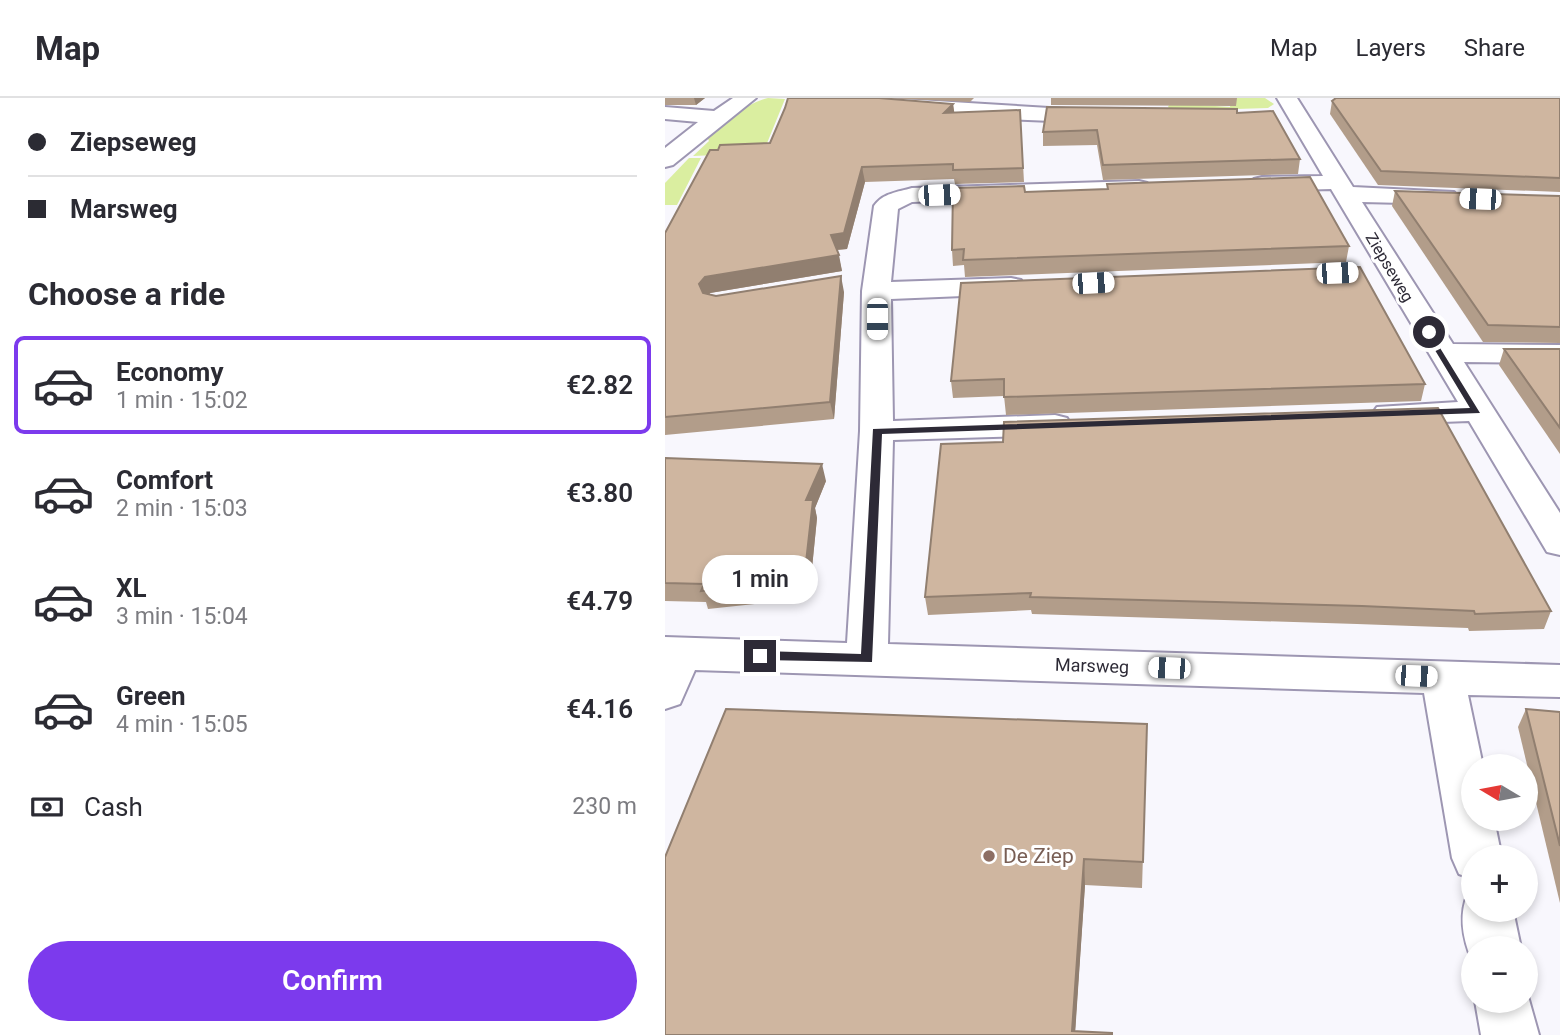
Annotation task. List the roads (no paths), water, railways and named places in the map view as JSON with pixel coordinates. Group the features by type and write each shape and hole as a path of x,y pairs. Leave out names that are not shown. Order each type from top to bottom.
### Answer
{"street":[{"path":"665,160 717,117 746,98"},
{"path":"822,98 950,110 1120,117"},
{"name":"Ziepseweg","path":"1285,108 1343,188 1377,271 1441,353 1560,543"},
{"path":"665,113 717,117"},
{"path":"1229,185 1343,188 1467,198"},
{"path":"867,658 877,431 868,283 887,206 896,199 912,195 1160,187"},
{"path":"868,283 1043,285"},
{"path":"1441,353 1560,354"},
{"path":"1351,415 1477,411"},
{"path":"877,431 1086,424"},
{"path":"665,692 672,653"},
{"name":"Marsweg","path":"672,653 1560,681"},
{"path":"1443,677 1475,845"},
{"path":"1505,1013 1510,1035"}],"place":[{"name":"De Ziep","path":"989,856"}]}
